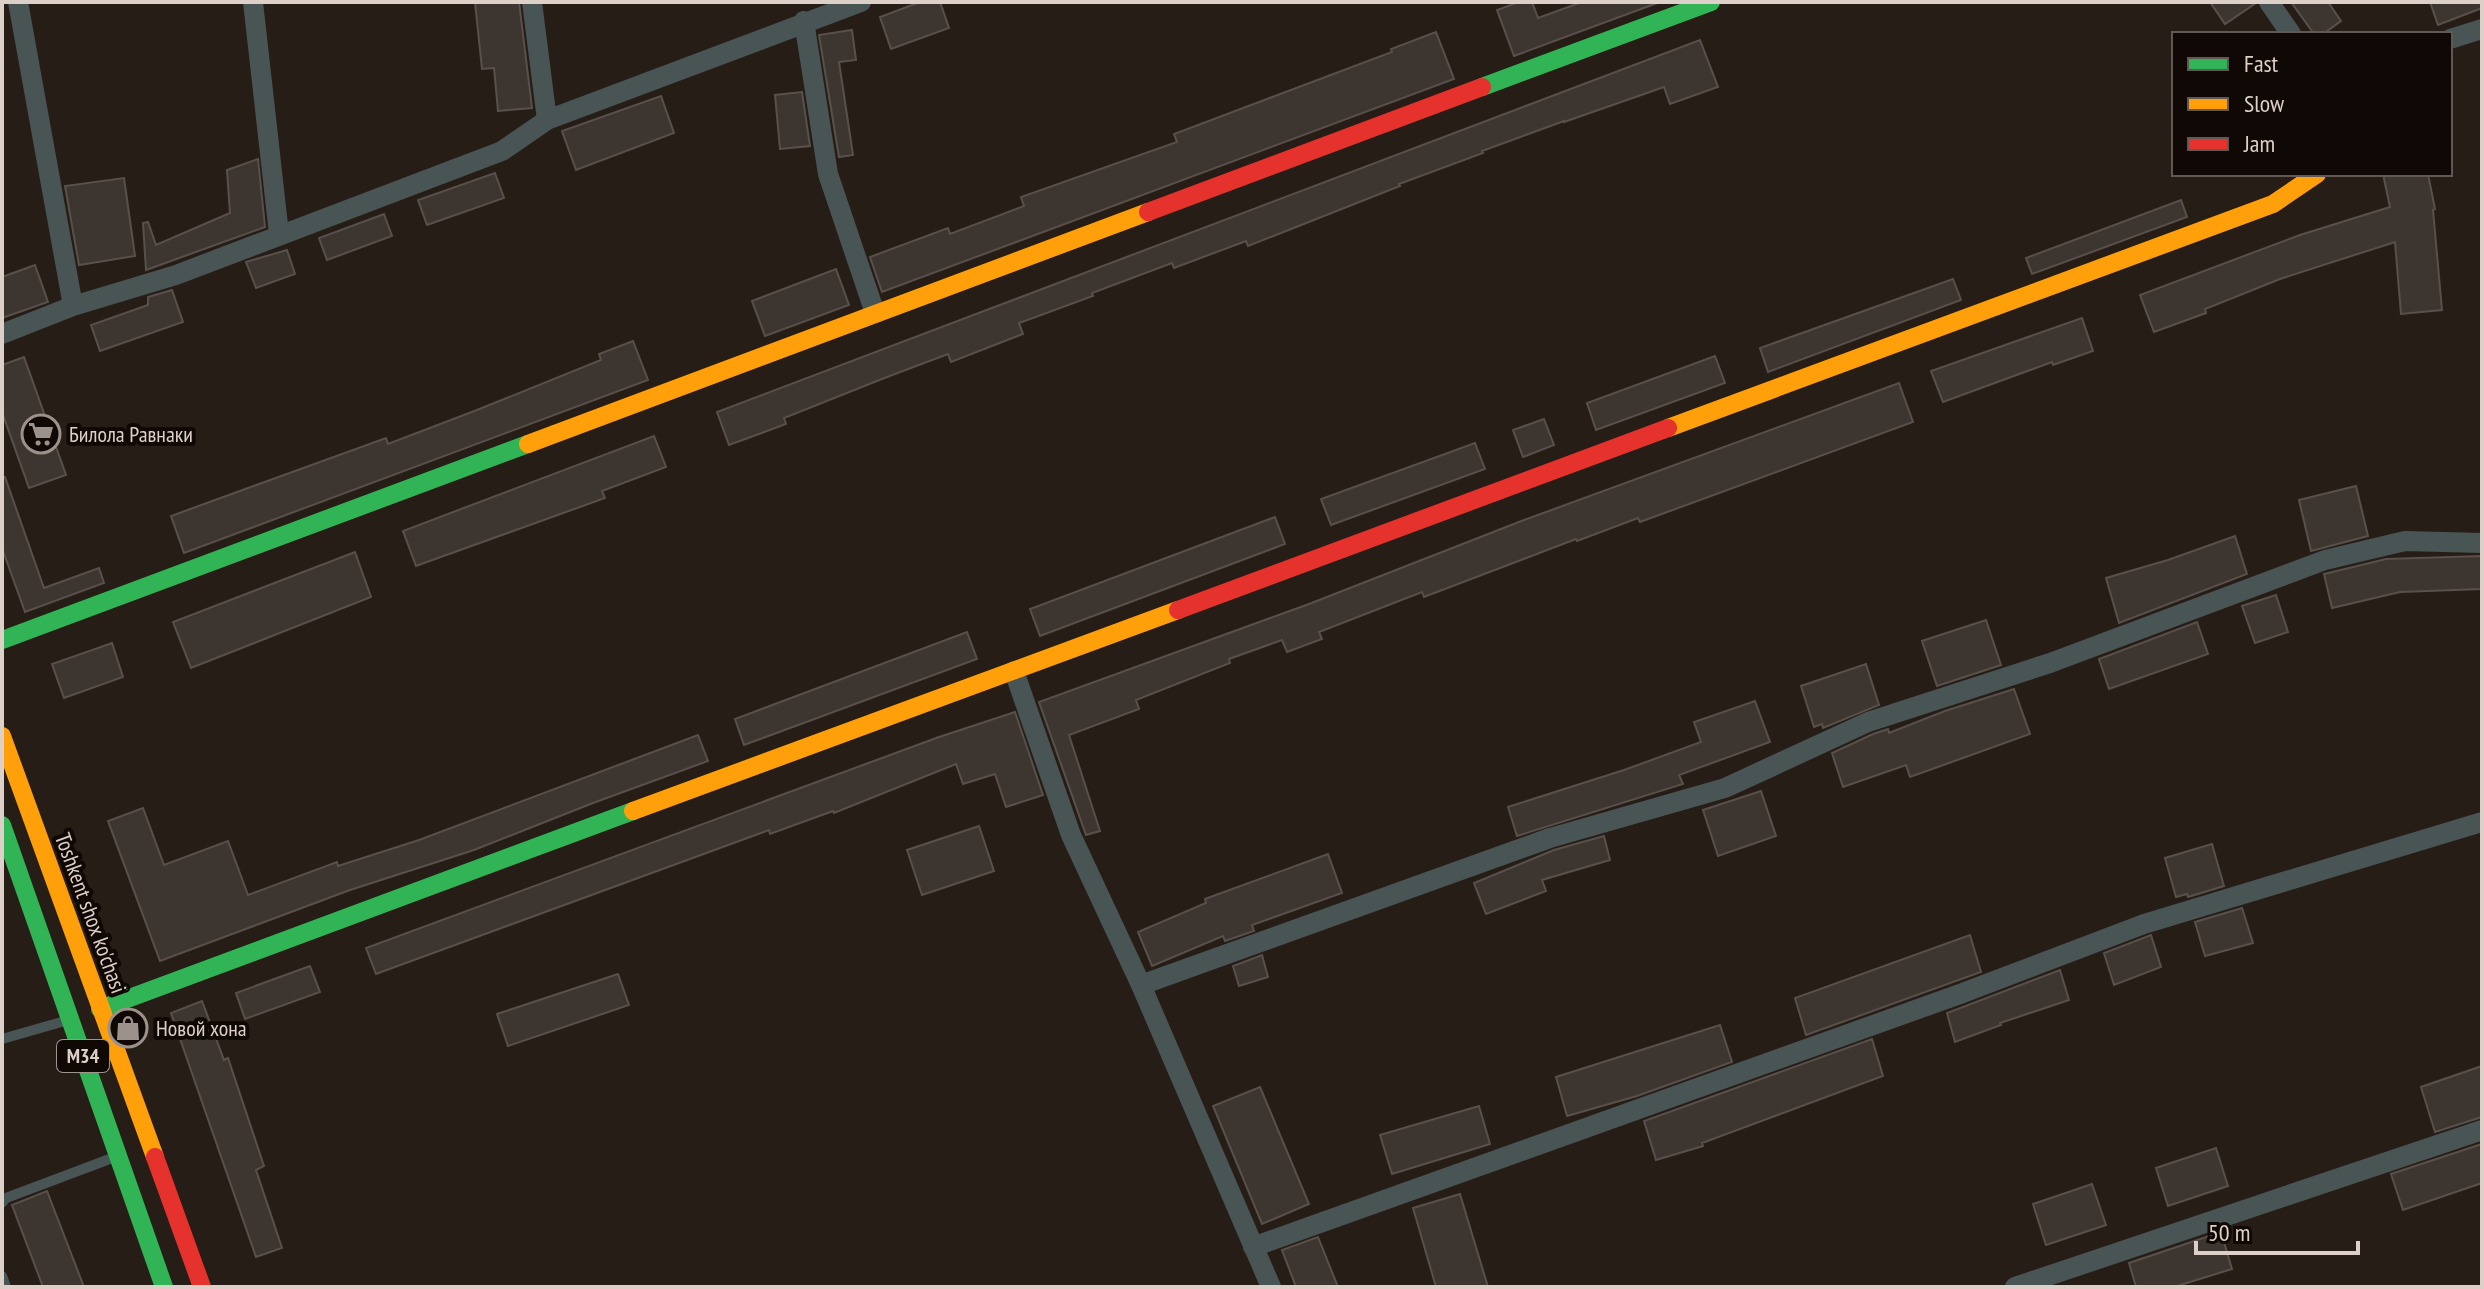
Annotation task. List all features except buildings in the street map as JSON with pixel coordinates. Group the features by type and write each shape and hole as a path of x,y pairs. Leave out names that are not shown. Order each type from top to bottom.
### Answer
{"street":[{"path":"18,2 73,306"},
{"path":"253,2 279,234"},
{"path":"532,2 547,120"},
{"path":"2,334 73,306 176,275 502,151 547,120 804,21 835,6 861,2"},
{"path":"2,640 1711,2"},
{"path":"2269,2 2290,32"},
{"path":"804,21 828,174 875,313"},
{"path":"2452,38 2482,29"},
{"path":"100,1009 2273,204 2314,176"},
{"path":"1141,985 1550,838 1725,788 1868,722 2050,663 2325,560 2405,541 2482,543"},
{"path":"1014,671 1071,835 1141,985 1271,1287"},
{"name":"Toshkent shox ko'chasi","path":"2,736 202,1287"},
{"path":"1253,1247 1960,994 2144,924 2482,822"},
{"name":"M34","path":"2,825 164,1287"},
{"path":"2015,1287 2482,1130"}],"lane":[{"path":"2,1039 70,1019"},
{"path":"2,1203 6,1198 118,1156"},
{"path":"2,1276 6,1287"}],"traffic: fast":[{"path":"1482,87 1711,2"},
{"path":"2,640 528,444"},
{"path":"100,1009 633,811"},
{"path":"2,825 164,1287"}],"traffic: slow":[{"path":"1668,428 2273,204 2314,176"},
{"path":"528,444 1148,212"},
{"path":"633,811 1178,610"},
{"path":"2,736 155,1157"}],"traffic: jam":[{"path":"1148,212 1482,87"},
{"path":"1178,610 1668,428"},
{"path":"155,1157 202,1287"}],"place":[{"name":"Билола Равнаки","path":"41,434"},
{"name":"Новой хона","path":"128,1028"}]}
